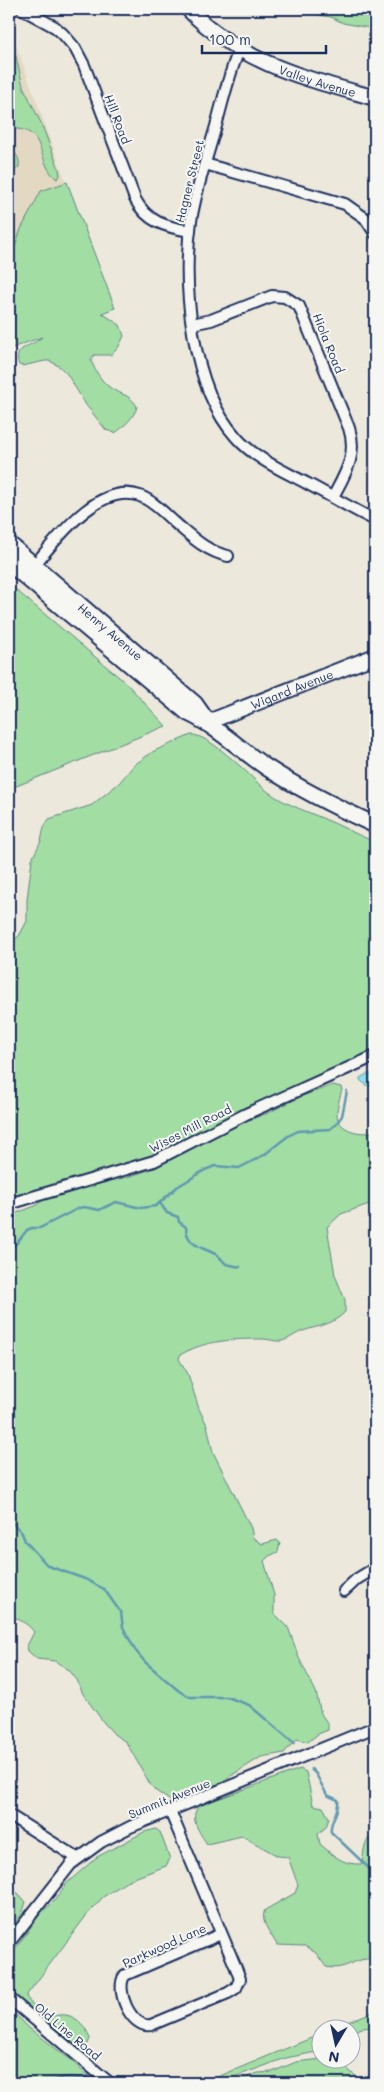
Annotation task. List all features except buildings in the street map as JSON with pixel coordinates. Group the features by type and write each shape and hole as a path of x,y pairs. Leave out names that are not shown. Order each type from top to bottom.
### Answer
{"main road":[{"name":"Henry Avenue","path":"9,544 29,571"},
{"name":"Henry Avenue","path":"9,562 29,571 195,704 208,722 254,759 283,778 328,803 375,825"}],"street":[{"name":"Hill Road","path":"22,9 55,27 75,48 84,65 135,199 142,212 161,225 190,231"},
{"name":"Valley Avenue","path":"188,9 214,32 239,50 293,74 375,98"},
{"name":"Hagner Street","path":"239,50 205,164 190,231 188,279 192,324 199,360 213,402 234,436 258,456 375,520"},
{"path":"205,164 345,204 365,218 375,233"},
{"name":"Hiola Road","path":"192,324 212,320 272,296 285,297 299,306 349,428 352,441 351,460 333,497"},
{"path":"29,571 84,511 103,500 126,494 143,497 203,547 228,556"},
{"name":"Wigard Avenue","path":"208,722 375,656"},
{"name":"Wises Mill Road","path":"9,1204 154,1161 246,1114 375,1056"},
{"path":"344,1591 357,1579 375,1568"},
{"name":"Summit Avenue","path":"9,1943 77,1858 116,1834 375,1726"},
{"name":"Parkwood Lane","path":"170,1811 222,1934 240,1979 236,1988 228,1993 151,2025 138,2024 132,2017 121,1989 121,1981 125,1975 222,1934"},
{"path":"9,1815 77,1858"},
{"name":"Old Line Road","path":"9,1998 107,2082"}],"shaded area":[{"path":"9,26 112,308 9,348"}],"green space":[{"path":"318,9 375,9 375,29 343,23 331,17 319,15"},
{"path":"9,43 16,57 23,86 41,123 59,169 60,176 57,179 50,172 36,139 30,133 22,130 9,129"},
{"path":"9,150 16,154 19,161 19,167 12,173 9,172"},
{"path":"67,182 115,308 102,313 120,325 124,336 118,348 111,355 94,355 91,360 105,383 112,389 127,396 137,406 129,421 115,433 106,430 86,405 67,374 60,367 50,361 19,365 18,354 21,350 42,337 9,349 9,264 21,229 41,191"},
{"path":"9,584 126,683 166,726 9,789"},
{"path":"191,735 207,740 217,747 268,792 290,805 375,842 375,1050 249,1106 161,1152 104,1171 9,1197 9,944 19,936 27,921 27,900 32,859 41,841 44,827 49,819 92,805 119,783 134,765 154,751"},
{"path":"333,1085 341,1087 342,1090 337,1114 341,1125 352,1131 364,1133 375,1131 375,1202 341,1214 327,1227 335,1275 345,1300 345,1312 330,1323 300,1332 282,1341 241,1339 220,1341 199,1346 180,1355 179,1359 188,1374 199,1409 207,1425 213,1452 251,1528 253,1538 262,1544 277,1540 280,1543 278,1552 269,1556 264,1561 274,1595 274,1613 288,1627 299,1658 316,1692 321,1714 328,1724 328,1730 318,1734 308,1742 297,1739 284,1753 261,1757 218,1784 172,1802 156,1791 150,1784 126,1742 115,1735 104,1723 83,1694 77,1680 69,1670 55,1661 37,1659 28,1651 27,1646 34,1632 28,1625 14,1617 9,1611 9,1216 68,1191 124,1178 155,1168 236,1125 268,1113 302,1096"},
{"path":"300,1769 306,1772 313,1805 323,1807 329,1818 326,1827 318,1834 320,1844 343,1861 361,1864 366,1842 368,1839 375,1838 375,1959 362,1960 333,1968 326,1967 316,1953 305,1946 277,1945 265,1923 264,1914 265,1910 295,1893 298,1885 288,1857 278,1856 242,1836 207,1844 196,1825 195,1815 199,1806"},
{"path":"156,1829 160,1832 170,1859 166,1866 129,1880 103,1897 86,1916 26,1996 34,2007 43,2014 70,2016 81,2024 87,2031 90,2039 86,2048 75,2047 9,1990 9,1957 41,1913 55,1900 67,1883 97,1857 144,1832"},
{"path":"9,1889 18,1893 26,1902 22,1914 9,1930"},
{"path":"9,2008 29,2028 71,2060 95,2083 9,2083"},
{"path":"375,2011 375,2027 362,2028 362,2020 352,2020"},
{"path":"312,2038 312,2053 286,2058 218,2083 203,2083"},
{"path":"312,2060 312,2070 349,2070 364,2083 231,2083 258,2073 272,2072 296,2062"}],"water":[{"path":"367,1074 375,1074 375,1087 366,1085 360,1080 360,1078"}],"waterway":[{"path":"9,1247 16,1244 27,1230 40,1228 79,1208 99,1210 116,1202 141,1208 156,1206 177,1187 205,1170 215,1166 239,1168 264,1155 288,1136 298,1131 330,1129 342,1116 347,1091"},
{"path":"160,1203 167,1213 178,1217 179,1222 186,1227 189,1238 193,1242 217,1255 226,1264 240,1267"},
{"path":"9,1519 22,1533 25,1541 48,1566 85,1579 104,1589 121,1613 123,1627 135,1650 145,1662 179,1691 190,1697 227,1697 249,1705 294,1743"},
{"path":"311,1769 316,1774 327,1795 338,1800 331,1832 375,1874"},
{"path":"49,2083 66,2077 83,2079 90,2074"}]}
